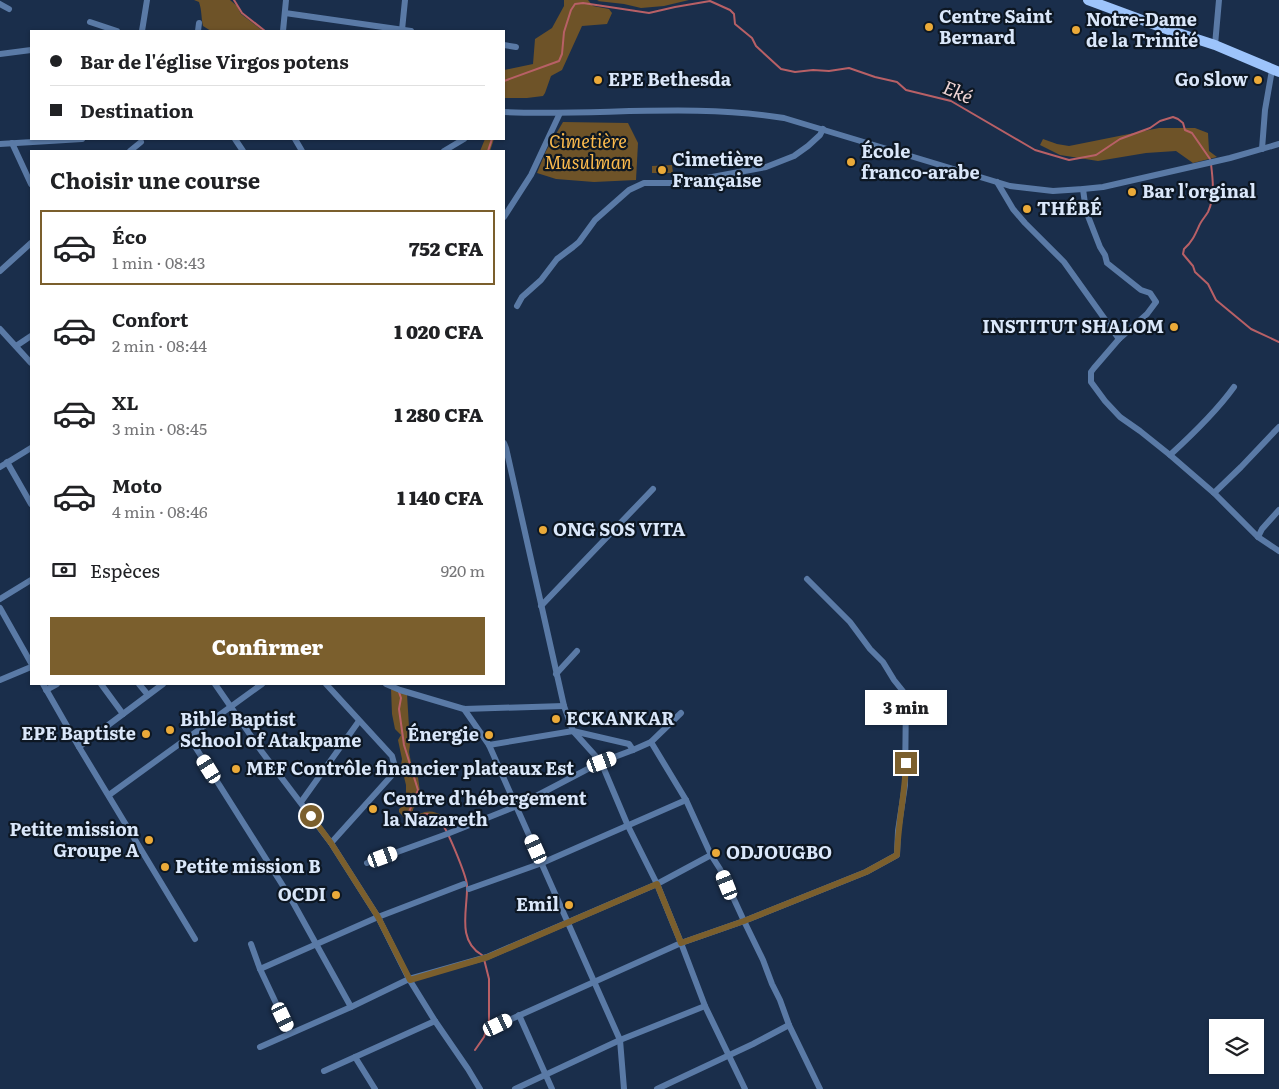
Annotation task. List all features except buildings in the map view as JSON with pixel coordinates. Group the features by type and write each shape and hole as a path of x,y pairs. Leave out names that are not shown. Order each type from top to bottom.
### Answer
{"main road":[{"path":"1088,0 1215,45 1275,71"}],"street":[{"path":"142,30 147,0"},
{"path":"283,30 286,0"},
{"path":"285,12 402,30 405,0"},
{"path":"1215,45 1219,0"},
{"path":"0,4 9,9"},
{"path":"90,22 114,30"},
{"path":"198,30 199,23"},
{"path":"505,45 516,47"},
{"path":"0,54 30,50"},
{"path":"1262,149 1266,110 1275,71"},
{"path":"505,112 685,111 759,114 784,118 823,129 1010,186 1045,190 1102,187 1216,162 1279,144"},
{"path":"505,215 531,175 560,113"},
{"path":"517,306 522,297 541,280 557,259 579,242 595,220 629,190 644,183 680,183 766,167 794,156 820,135 823,129"},
{"path":"0,144 55,140"},
{"path":"131,150 140,140"},
{"path":"446,150 462,140"},
{"path":"12,143 30,182"},
{"path":"997,182 1013,209 1064,262 1120,339"},
{"path":"1083,189 1086,211 1107,262 1141,290 1150,294 1156,302 1147,314 1120,339 1090,372 1091,382 1120,417 1140,430 1170,455 1214,493 1258,536 1279,551"},
{"path":"0,271 30,244"},
{"path":"0,329 30,362"},
{"path":"16,346 30,337"},
{"path":"1170,455 1189,438 1234,387"},
{"path":"1214,493 1279,427"},
{"path":"505,446 556,674 573,732 602,762 628,826 657,884 705,1006 745,1089"},
{"path":"0,467 30,449"},
{"path":"8,462 30,502"},
{"path":"541,606 653,490"},
{"path":"1258,536 1279,510"},
{"path":"498,1025 681,943 744,921 866,872 897,855 898,831 905,786 906,695 894,680 884,662 870,649 850,622 807,579"},
{"path":"0,599 30,581"},
{"path":"0,608 30,663"},
{"path":"556,674 577,651"},
{"path":"0,680 30,665"},
{"path":"102,685 123,714"},
{"path":"140,685 148,695"},
{"path":"79,747 161,685"},
{"path":"216,685 262,752 331,843 378,917 410,980 480,1089"},
{"path":"109,795 261,685"},
{"path":"327,685 392,756 395,766 393,774 331,843"},
{"path":"389,685 464,709 564,706"},
{"path":"44,687 195,939"},
{"path":"464,709 489,745 620,1040 624,1089"},
{"path":"367,863 448,834 517,806 602,762 652,742 681,713"},
{"path":"301,802 359,721"},
{"path":"489,745 573,732 629,744 633,750"},
{"path":"189,737 290,896 351,1007"},
{"path":"652,742 686,800 720,869 763,960 789,1025 818,1088"},
{"path":"260,969 378,917 467,886 542,864 686,800"},
{"path":"260,1047 410,980 484,958 657,884 712,855"},
{"path":"251,944 260,969 290,1032"},
{"path":"515,1089 620,1040 705,1006"},
{"path":"518,1015 552,1089"},
{"path":"324,1071 435,1021"},
{"path":"657,1089 789,1025"},
{"path":"355,1057 375,1089"}],"green space":[{"path":"194,0 230,0 237,6 241,14 262,30 209,30 203,26 199,2"},
{"path":"564,0 588,0 593,6 609,9 612,13 607,24 582,26 562,70 551,76 543,96 505,98 505,70 533,64 535,39 552,28 564,6"},
{"path":"689,0 664,6 641,8 597,1"},
{"name":"Cimetière Musulman","path":"563,122 628,123 638,143 636,180 594,182 556,179 537,173 546,151"},
{"path":"1159,128 1195,128 1208,133 1209,151 1217,157 1193,163 1176,151 1146,153 1098,161 1060,155 1040,145 1043,139 1069,146"},
{"path":"485,140 494,140 490,150 480,150"},
{"path":"672,165 673,173 652,173 652,166"},
{"path":"391,689 407,694 409,752 412,767 417,770 421,799 413,809 413,812 419,814 434,812 443,816 441,818 430,817 415,823 408,822 399,812 399,809 406,804 406,785 398,740 401,735 395,729 392,714"}],"waterway":[{"name":"Eké","path":"234,0 242,13 264,30"},
{"name":"Eké","path":"505,81 559,61 562,54 564,32 571,10 575,4 583,3 649,13 710,1 730,10 734,14 735,24 752,38 756,46 781,69 795,72 829,71 849,68 897,82 906,90 951,101 1035,150 1069,160 1096,155 1120,139 1173,117 1183,123 1185,130 1192,133 1210,159"},
{"path":"488,150 492,140"},
{"name":"Eké","path":"1211,164 1212,200 1208,212 1193,238 1184,249 1183,254 1193,266 1195,272 1208,284 1216,300 1251,329 1279,342"},
{"path":"399,692 401,698 399,709 404,745 418,790 409,812 418,816 427,814 436,818 443,825 466,880 466,933 474,949 482,955"},
{"path":"475,1050 484,1037 489,1022 489,979 484,959"}],"place":[{"name":"Centre Saint Bernard","path":"929,27"},
{"name":"Notre-Dame de la Trinité","path":"1076,30"},
{"name":"EPE Bethesda","path":"598,80"},
{"name":"Go Slow","path":"1258,80"},
{"name":"École franco-arabe","path":"851,162"},
{"name":"Cimetière Française","path":"662,170"},
{"name":"Bar l'orginal","path":"1132,192"},
{"name":"THÉBÉ","path":"1027,209"},
{"name":"INSTITUT SHALOM","path":"1174,327"},
{"name":"ONG SOS VITA","path":"543,530"},
{"name":"ECKANKAR","path":"556,719"},
{"name":"Bible Baptist School of Atakpame","path":"170,730"},
{"name":"EPE Baptiste","path":"146,734"},
{"name":"Énergie","path":"489,735"},
{"name":"MEF Contrôle financier plateaux Est","path":"236,769"},
{"name":"Centre d'hébergement la Nazareth","path":"373,809"},
{"name":"Petite mission Groupe A","path":"149,840"},
{"name":"ODJOUGBO","path":"716,853"},
{"name":"Petite mission B","path":"165,867"},
{"name":"OCDI","path":"336,895"},
{"name":"Emil","path":"569,905"}],"route":[{"path":"311,816 331,843 378,917 410,980 488,957 657,884 681,943 744,921 866,872 897,855 906,763"}]}
